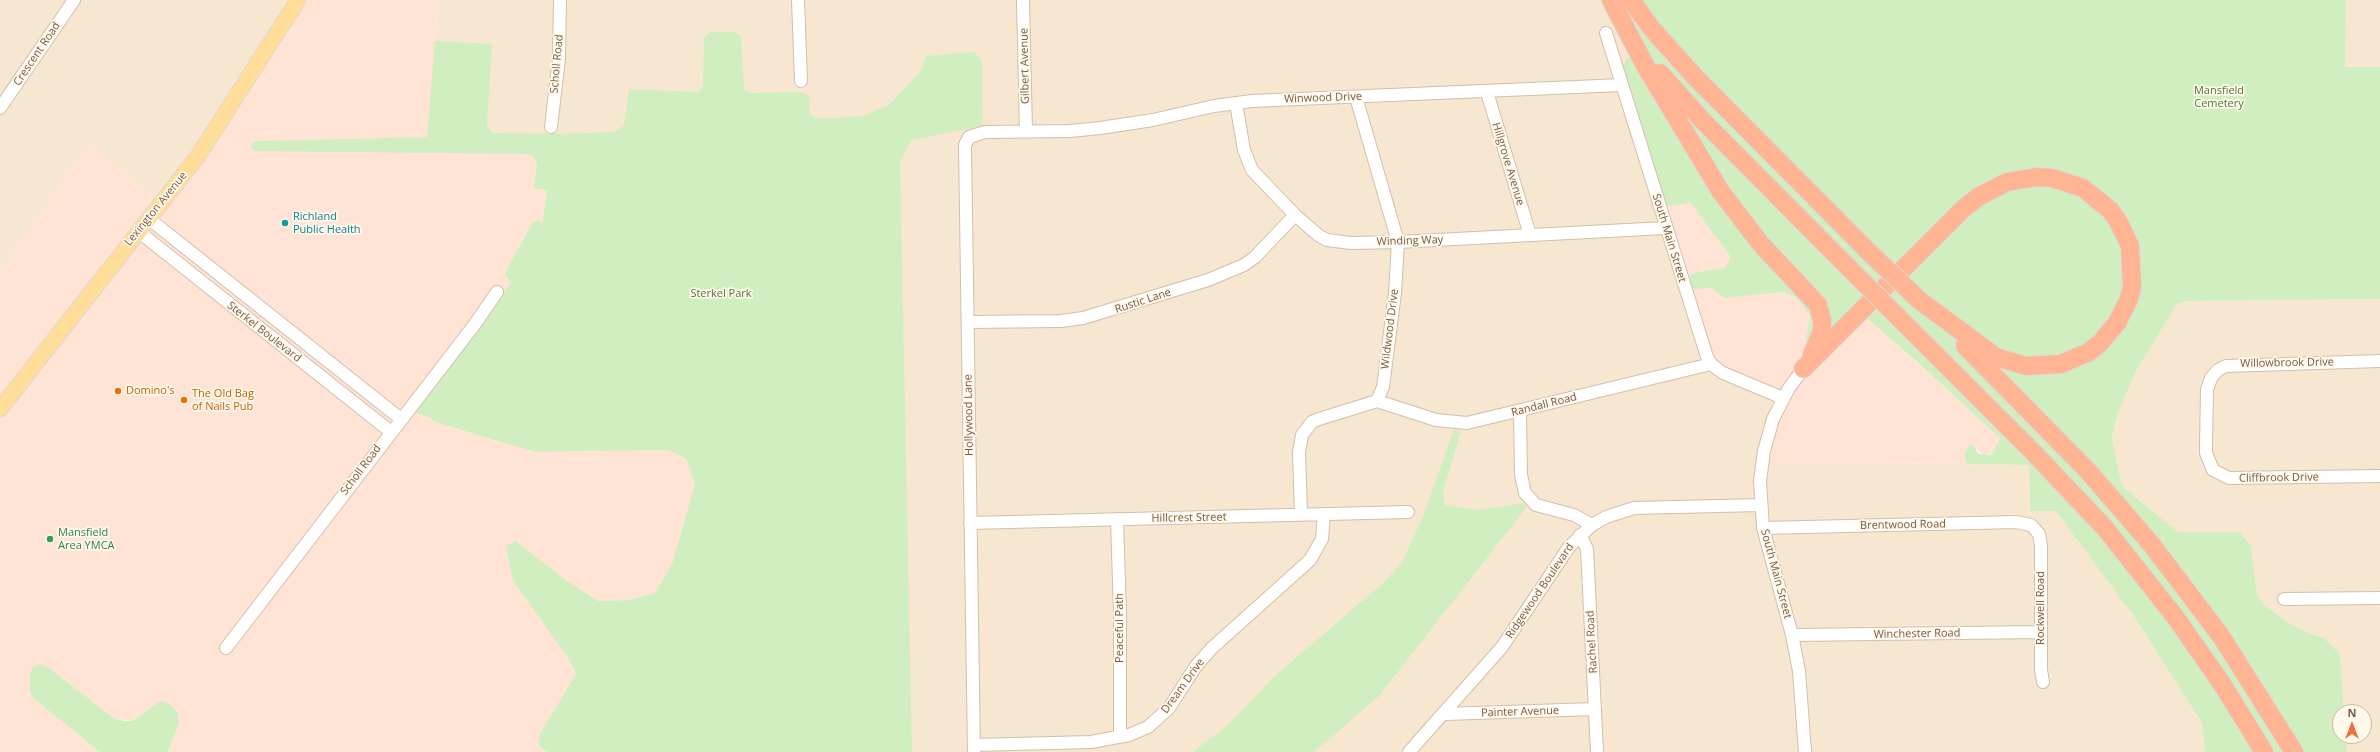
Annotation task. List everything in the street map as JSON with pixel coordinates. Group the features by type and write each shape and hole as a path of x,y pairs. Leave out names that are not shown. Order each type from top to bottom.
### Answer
{"highway":[{"path":"1611,0 1658,71 1689,107 2033,452 2105,528 2176,618 2222,684 2264,752"},
{"path":"1631,0 1678,58 2058,440 2127,515 2177,576 2221,636 2294,752"},
{"path":"1624,21 1646,66 1720,192 1760,243 1818,305 1821,312 1822,331 1820,340 1803,369"},
{"path":"1803,369 1963,209 1978,197 2007,182 2030,178 2052,178 2083,188 2110,210 2118,221 2130,246 2132,287 2129,299 2117,324 2100,343 2089,352 2061,364 2026,366 1996,357 1919,300"}],"main road":[{"name":"Lexington Avenue","path":"0,409 212,136 298,0"}],"street":[{"name":"Crescent Road","path":"0,108 74,0"},
{"name":"Scholl Road","path":"551,127 559,58 560,0"},
{"path":"798,0 801,81"},
{"name":"Gilbert Avenue","path":"1023,0 1026,131"},
{"name":"South Main Street","path":"1606,34 1665,228 1711,364"},
{"name":"Winwood Drive","path":"1026,131 1070,131 1122,125 1196,109 1236,103 1622,85"},
{"name":"Hillgrove Avenue","path":"1487,92 1530,235"},
{"name":"Wildwood Drive","path":"1356,97 1398,242 1395,293 1382,393 1378,401"},
{"name":"Winding Way","path":"1236,103 1247,162 1261,182 1318,236 1327,240 1344,243 1398,242 1665,228"},
{"name":"Hollywood Lane","path":"974,749 966,140 978,132 1026,131"},
{"name":"Rustic Lane","path":"968,322 1082,318 1208,280 1244,265 1255,257 1295,215"},
{"name":"Sterkel Boulevard","path":"148,218 401,418"},
{"name":"Sterkel Boulevard","path":"138,231 391,432"},
{"name":"Scholl Road","path":"226,648 401,418 475,324 497,292"},
{"name":"Willowbrook Drive","path":"2207,390 2211,378 2218,370 2226,366 2380,361"},
{"path":"1711,364 1723,372 1783,398"},
{"name":"Randall Road","path":"1378,401 1445,422 1466,423 1711,364"},
{"name":"South Main Street","path":"1803,369 1783,398 1773,419 1764,451 1760,481 1760,505 1763,528 1792,635 1801,685 1805,752"},
{"name":"Cliffbrook Drive","path":"2207,390 2206,454 2214,470 2220,475 2238,479 2380,476"},
{"path":"1301,514 1299,452 1302,435 1312,422 1378,401"},
{"path":"1520,411 1521,475 1525,493 1536,505 1574,516 1592,525"},
{"name":"Ridgewood Boulevard","path":"1409,752 1445,714 1510,636 1570,547 1580,535 1592,525 1606,517 1634,508 1760,505"},
{"name":"Hillcrest Street","path":"970,523 1408,512"},
{"name":"Dream Drive","path":"974,749 1090,742 1120,737 1148,727 1164,714 1196,666 1212,648 1305,566 1315,553 1322,538 1324,514"},
{"name":"Peaceful Path","path":"1117,519 1120,613 1120,737"},
{"name":"Brentwood Road","path":"1763,528 2016,522 2031,525 2039,534"},
{"name":"Rockwell Road","path":"2039,534 2043,682"},
{"name":"Rachel Road","path":"1580,535 1587,549 1597,752"},
{"path":"2284,599 2380,598"},
{"name":"Winchester Road","path":"1792,635 2041,632"},
{"name":"Painter Avenue","path":"1445,714 1595,709"}],"shaded area":[{"path":"0,0 296,0 162,201 89,143 0,271"},
{"path":"296,0 438,0 427,137 254,141 526,154 533,156 537,164 534,186 541,190 547,189 542,225 533,222 519,249 507,279 511,283 486,317 431,418 435,422 535,452 668,450 686,459 695,484 672,564 655,593 628,600 598,601 563,578 567,656 576,674 539,735 539,746 548,752 168,752 179,722 160,701 132,721 114,718 49,668 40,664 33,698 100,752 0,752 0,271 89,143 162,200"},
{"path":"438,0 1605,0 1791,395 1773,436 1766,462 2029,465 2030,511 2056,510 2135,618 2202,723 2205,752 897,752 558,134 254,141 435,41"},
{"path":"2346,0 2380,0 2380,67 2345,67"},
{"path":"1690,203 1730,256 1729,261 1724,268 1687,278 1663,205 1674,206"},
{"path":"1695,287 1712,288 1725,298 1783,292 1796,297 1810,316 1806,339 1864,315 2001,438 2000,441 1994,451 1984,456 1973,445 1964,453 1967,464 1766,462 1773,436 1791,395 1725,367 1717,361 1711,354 1690,289"},
{"path":"2380,299 2380,752 2347,752 2346,744 2372,744 2372,704 2343,704 2340,654 2324,638 2308,633 2291,624 2264,605 2257,595 2251,546 2240,532 2178,532 2122,486 2112,438 2117,415 2136,371 2177,304 2186,301"}],"green space":[{"name":"Mansfield Cemetery","path":"1605,0 2346,0 2345,67 2380,67 2380,299 2186,301 2177,304 2136,371 2117,415 2112,438 2122,486 2178,532 2240,532 2251,546 2257,595 2264,605 2291,624 2308,633 2324,638 2340,654 2343,704 2332,704 2332,744 2346,744 2347,752 2205,752 2202,723 2135,618 2056,511 2030,511 2029,465 1967,464 1964,453 1969,445 1973,445 1979,454 1990,455 1994,451 2000,438 1914,359 1864,316 1810,345 1806,339 1810,316 1796,297 1783,292 1725,298 1712,288 1690,289 1687,278 1694,273 1724,268 1729,261 1730,256 1691,203 1674,206 1663,205 1622,66 1628,58 1634,55"},
{"name":"Sterkel Park","path":"710,32 733,32 741,36 744,89 749,93 802,92 809,96 810,114 820,119 862,116 889,105 920,72 926,56 974,52 982,61 983,126 911,140 900,162 912,752 548,752 539,746 539,735 576,674 567,656 513,581 506,546 515,541 563,578 598,601 628,600 655,593 672,564 695,484 686,459 668,450 535,452 435,422 431,418 413,412 511,283 505,275 506,271 533,222 538,220 542,224 547,190 536,189 534,186 537,164 533,156 526,154 254,151 251,146 254,141 427,137 435,41 492,44 487,126 493,133 557,134 614,132 624,126 629,89 698,92 703,87 704,38"},
{"path":"1454,429 1461,431 1443,492 1445,505 1477,510 1525,503 1526,508 1378,697 1314,752 1193,752 1229,724 1274,677 1383,583 1403,561 1424,514"},
{"path":"40,664 49,668 114,718 124,721 132,721 160,701 165,701 177,711 179,722 168,752 100,752 33,698 30,691 30,675 32,668"}],"place":[{"name":"Richland Public Health","path":"285,223"},
{"name":"Domino's","path":"118,391"},
{"name":"The Old Bag of Nails Pub","path":"184,400"},
{"name":"Mansfield Area YMCA","path":"50,539"}]}
